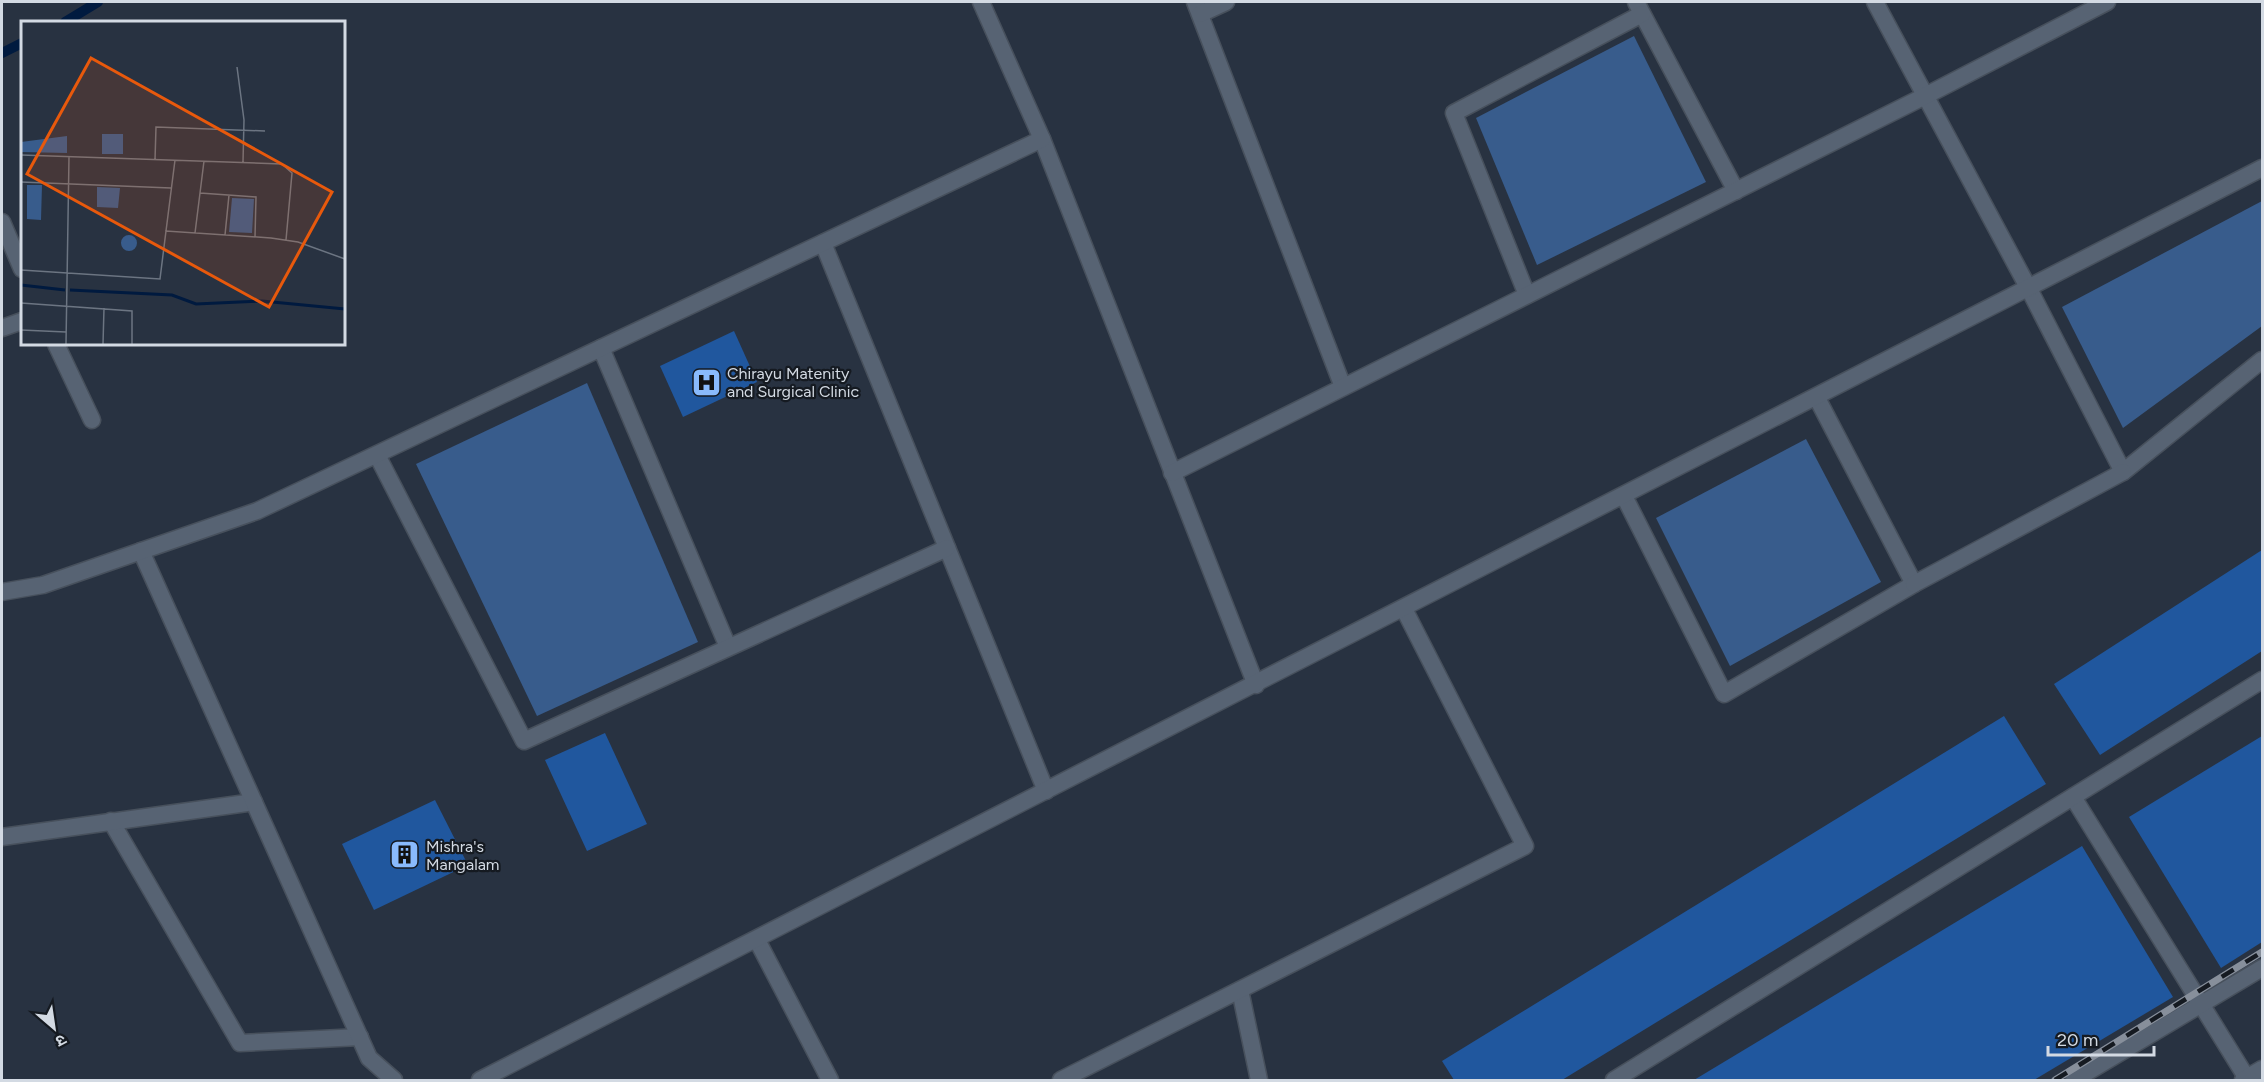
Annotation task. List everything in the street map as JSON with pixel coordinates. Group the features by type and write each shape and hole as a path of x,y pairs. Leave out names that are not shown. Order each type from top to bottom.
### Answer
{"street":[{"path":"981,2 1042,139 1256,685"},
{"path":"1226,2 1198,8 1342,387"},
{"path":"1875,2 2123,472"},
{"path":"1172,473 1925,96 2106,2"},
{"path":"1527,296 1454,113 1639,8 1736,191"},
{"path":"2,592 43,585 256,511 1042,139"},
{"path":"480,1080 1817,398 2262,168"},
{"path":"2,222 21,268"},
{"path":"823,243 1046,791"},
{"path":"2,328 21,321"},
{"path":"56,345 92,420"},
{"path":"602,348 728,647"},
{"path":"1624,496 1724,694 1914,584 2123,472 2262,360"},
{"path":"1817,398 1914,584"},
{"path":"377,455 524,741 947,548"},
{"path":"141,551 369,1058 394,1080"},
{"path":"1061,1080 1525,846 1404,609"},
{"path":"1614,1080 2262,680"},
{"path":"2073,797 2246,1080 2262,1069"},
{"path":"2,837 254,802"},
{"path":"111,821 240,1043 360,1037"},
{"path":"757,940 830,1080"},
{"path":"2074,1080 2262,968"},
{"path":"1240,990 1259,1080"}],"shaded area":[{"path":"1634,36 1706,182 1537,265 1476,118"},
{"path":"2262,201 2262,326 2123,428 2062,307"},
{"path":"587,383 698,642 537,716 416,464"},
{"path":"1806,439 1881,582 1730,666 1656,518"}],"building":[{"path":"734,331 757,382 683,417 660,366"},
{"path":"2262,550 2262,651 2100,755 2054,684"},
{"path":"2004,716 2046,784 1562,1080 1454,1080 1442,1061"},
{"path":"605,733 647,824 587,851 545,760"},
{"path":"2262,736 2262,942 2221,968 2129,817"},
{"name":"Mishra's Mangalam","path":"435,800 468,865 374,910 342,844"},
{"path":"2082,846 2173,997 2034,1080 1694,1080"}],"waterway":[{"path":"67,21 98,2"},
{"path":"2,53 21,44"}],"railway":[{"path":"2055,1080 2262,952"}],"place":[{"name":"Chirayu Matenity and Surgical Clinic","path":"706,382"},
{"name":"Mishra's Mangalam","path":"405,855"}]}
